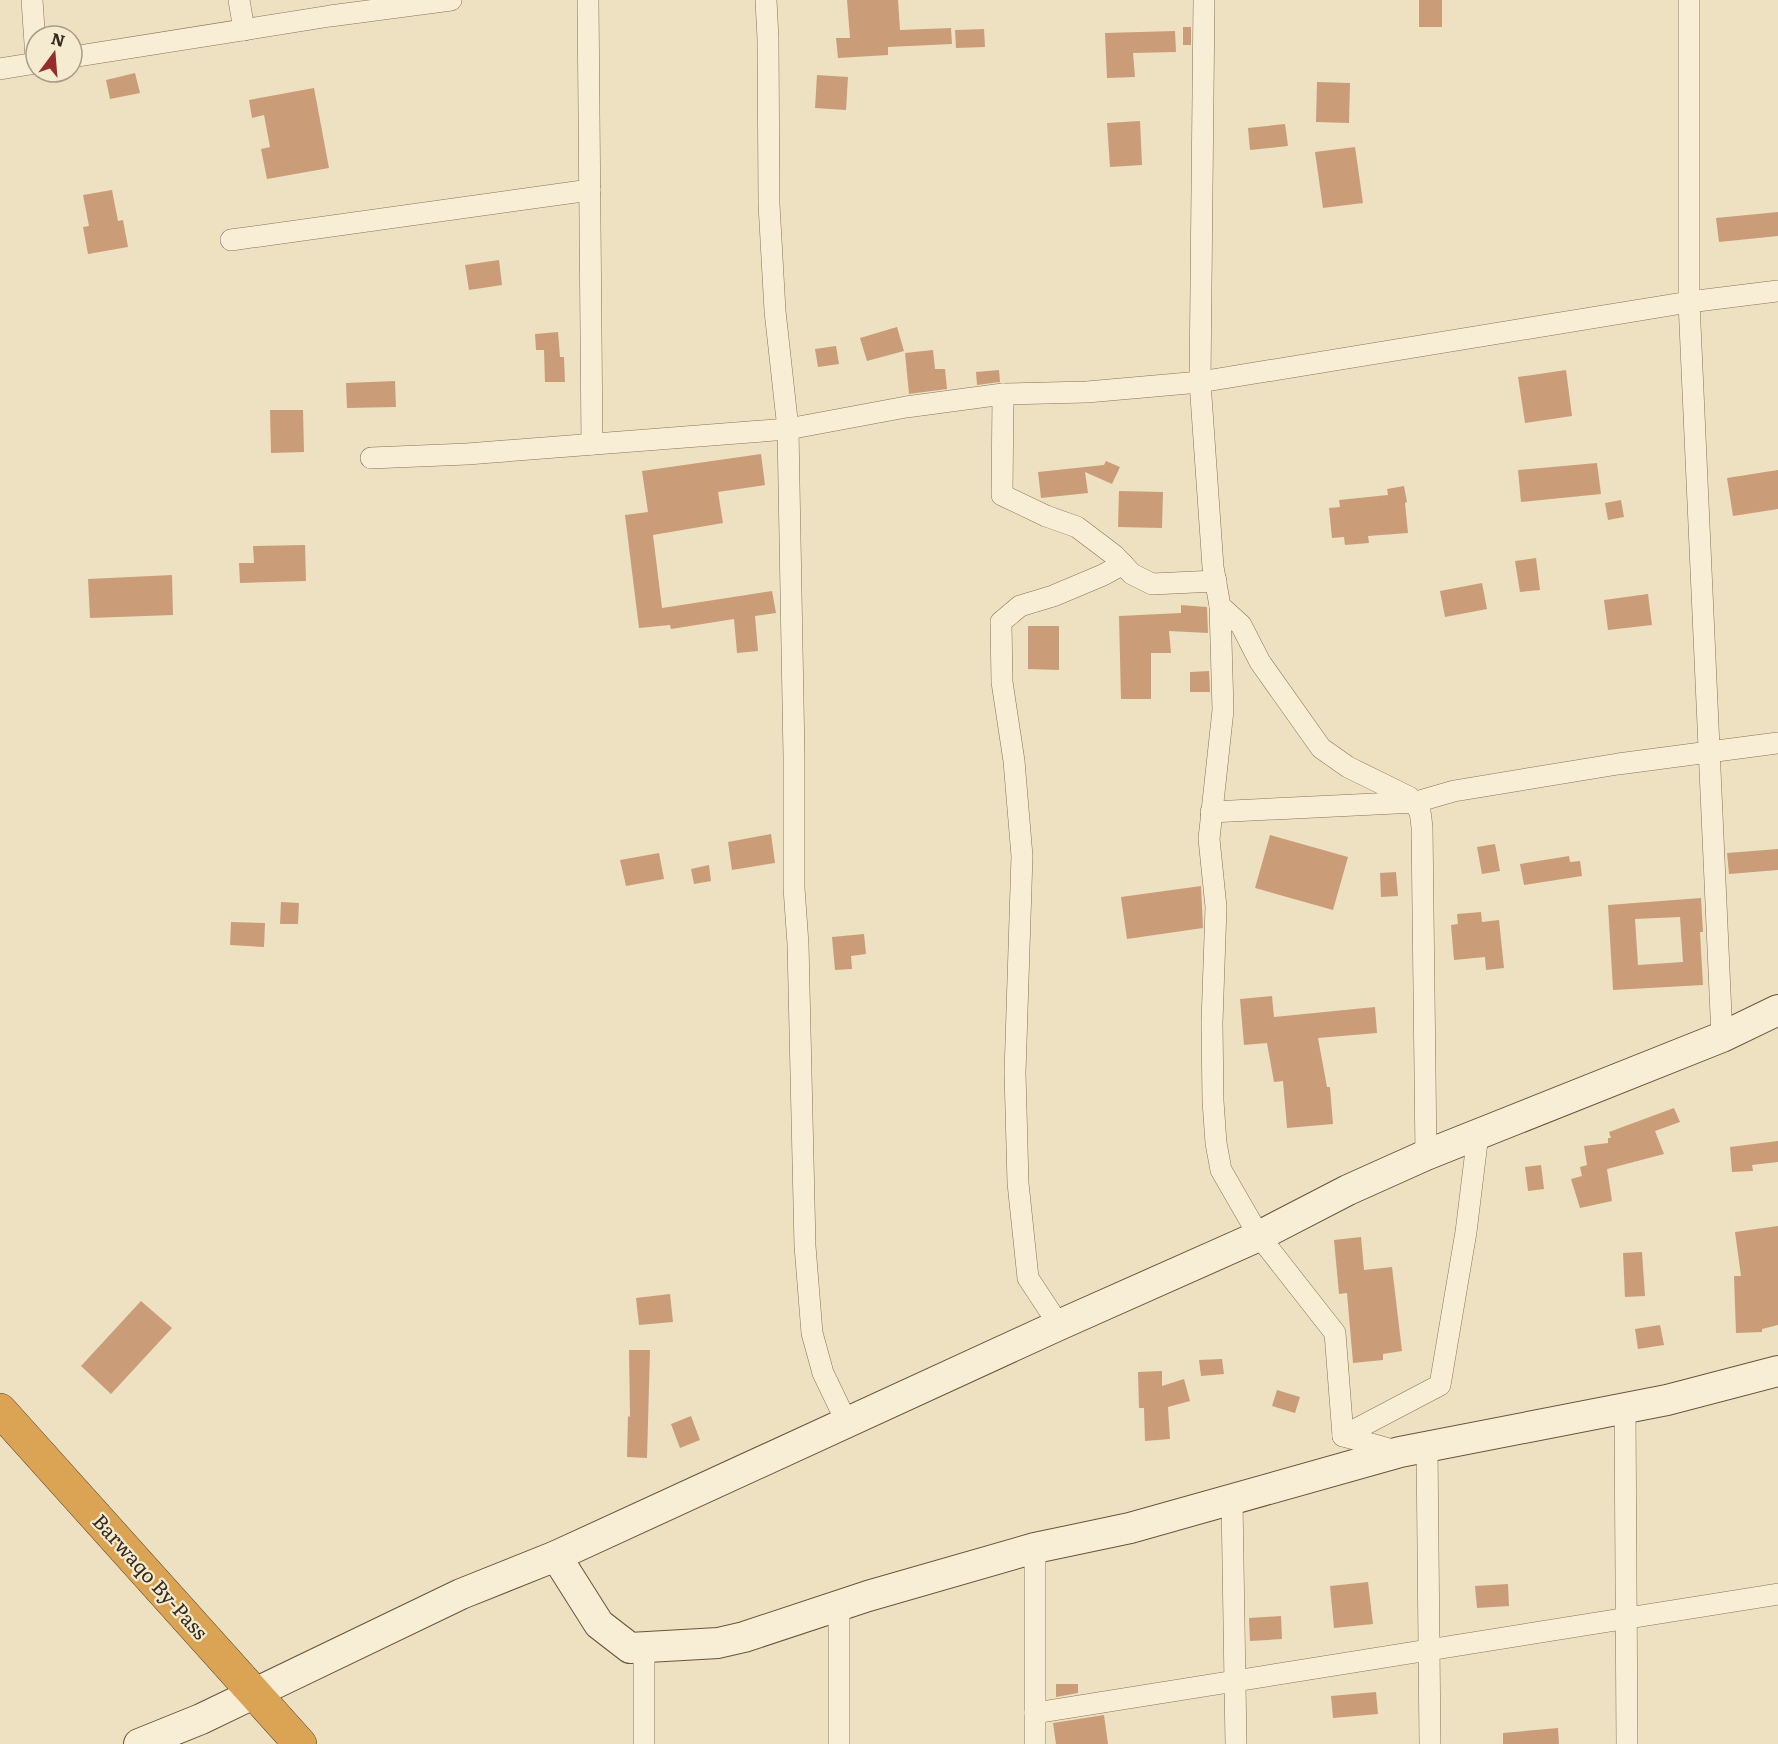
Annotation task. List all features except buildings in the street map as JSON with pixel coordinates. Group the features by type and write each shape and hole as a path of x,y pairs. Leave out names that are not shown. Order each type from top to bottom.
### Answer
{"highway":[{"name":"Barwaqo By-Pass","path":"0,1410 300,1744"}],"main road":[{"path":"140,1744 255,1694 461,1594 556,1556 1059,1325 1259,1236 1348,1190 1426,1155 1722,1037 1778,1010"},
{"path":"556,1556 599,1624 630,1648 718,1643 1035,1548 1130,1528 1413,1449 1667,1400 1778,1371"}],"street":[{"path":"32,0 34,24"},
{"path":"239,0 244,30"},
{"path":"588,0 592,444"},
{"path":"766,0 769,204 775,311 788,429 794,888 798,944 805,1246 812,1333 823,1373 847,1424"},
{"path":"1204,0 1200,381 1220,606 1223,710 1209,839 1216,907 1212,1023 1215,1143 1221,1170 1259,1236 1335,1333 1343,1436"},
{"path":"1689,0 1689,302 1722,1037"},
{"path":"84,55 330,16 441,1"},
{"path":"0,69 24,65"},
{"path":"231,240 590,190"},
{"path":"370,458 788,429 906,407 1003,394 1088,392 1200,381 1689,302 1778,291"},
{"path":"1003,394 1002,495 1077,527 1114,555 1132,574 1152,584 1216,581"},
{"path":"1059,1325 1028,1278 1018,1183 1015,1072 1022,856 1014,761 1002,682 1000,622 1020,606 1053,596 1122,564"},
{"path":"1220,606 1241,625 1266,672 1320,748 1348,766 1410,797 1416,802 1420,811 1426,1155"},
{"path":"1211,812 1416,802 1454,791 1618,764 1778,743"},
{"path":"1343,1436 1440,1384 1466,1232 1478,1134"},
{"path":"1625,1408 1627,1744"},
{"path":"1343,1436 1413,1449 1429,1650 1430,1744"},
{"path":"1232,1501 1236,1744"},
{"path":"1035,1548 1035,1744"},
{"path":"1035,1713 1778,1594"},
{"path":"838,1744 839,1606"},
{"path":"644,1648 644,1744"}]}
